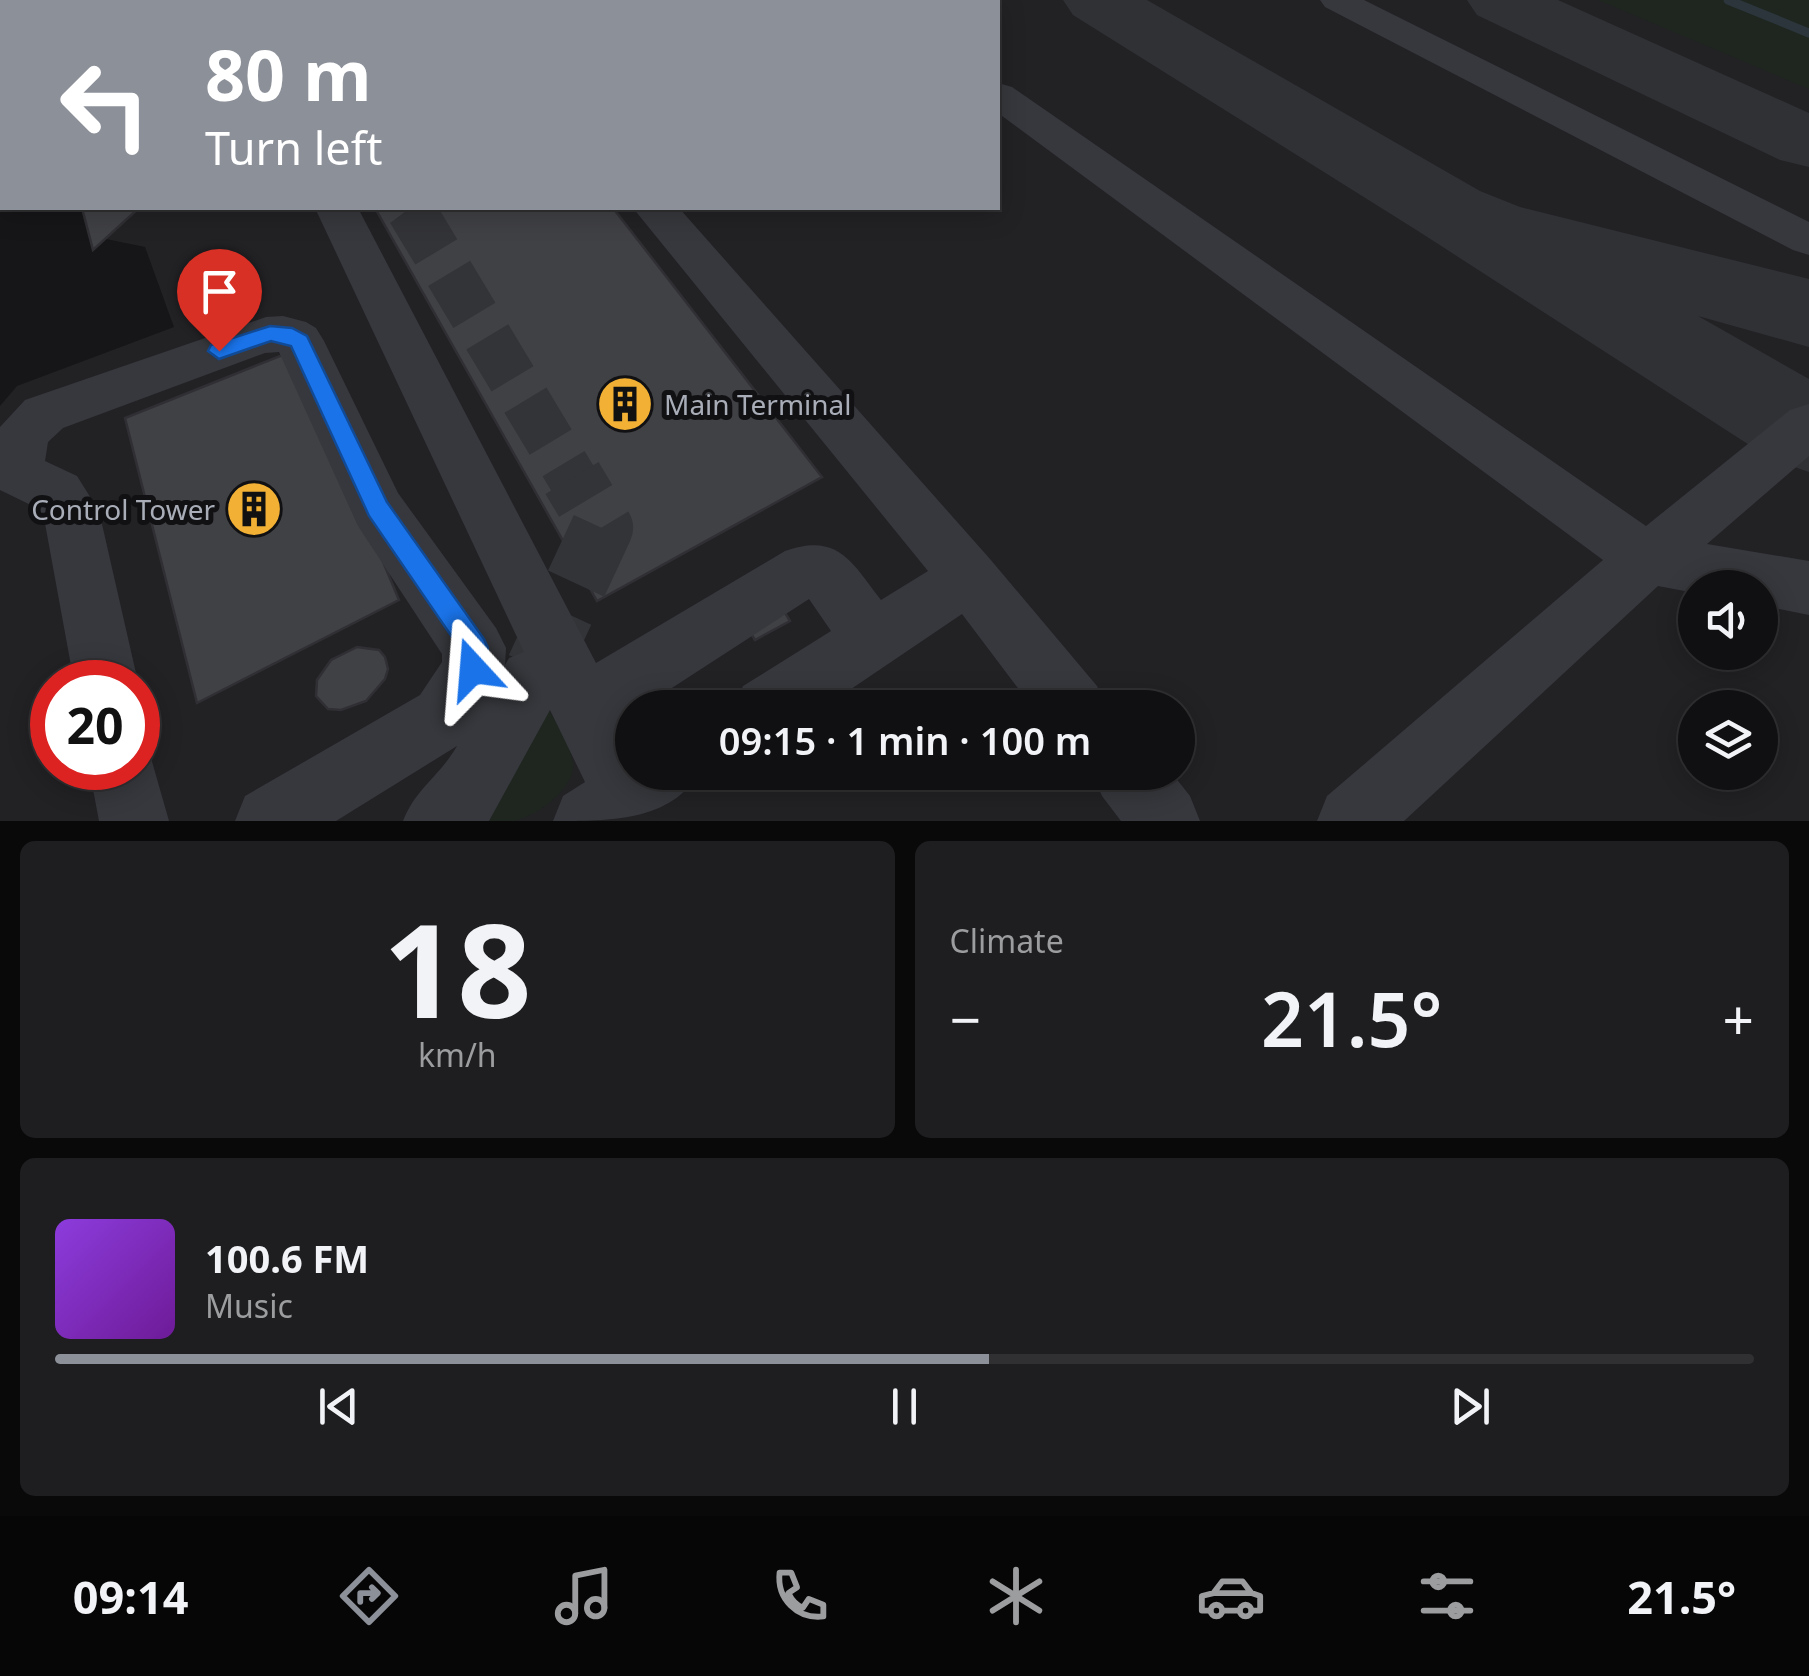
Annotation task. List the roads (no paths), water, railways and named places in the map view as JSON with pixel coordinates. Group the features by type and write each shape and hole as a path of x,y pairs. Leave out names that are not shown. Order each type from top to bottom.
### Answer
{"lane":[{"path":"1337,0 1809,240"},
{"path":"1000,96 1647,559 1809,588"},
{"path":"337,210 557,694 627,796"},
{"path":"657,210 969,577 1060,690"},
{"path":"101,660 71,511 57,492 8,488 23,434 44,414 254,338 282,333 300,341 378,508 474,648 473,669 443,718 270,821"},
{"path":"1352,821 1647,559 1809,425"},
{"path":"438,821 557,694 806,569 825,572 872,639"},
{"path":"794,690 969,577"},
{"path":"128,790 134,821"},
{"path":"1140,790 1165,821"}],"waterway":[{"path":"1728,0 1809,33"}],"tunnel":[{"path":"411,210 574,481"},
{"path":"537,668 602,528 572,478"}],"place":[{"name":"Main Terminal","path":"625,404"},
{"name":"Control Tower","path":"254,509"}]}
